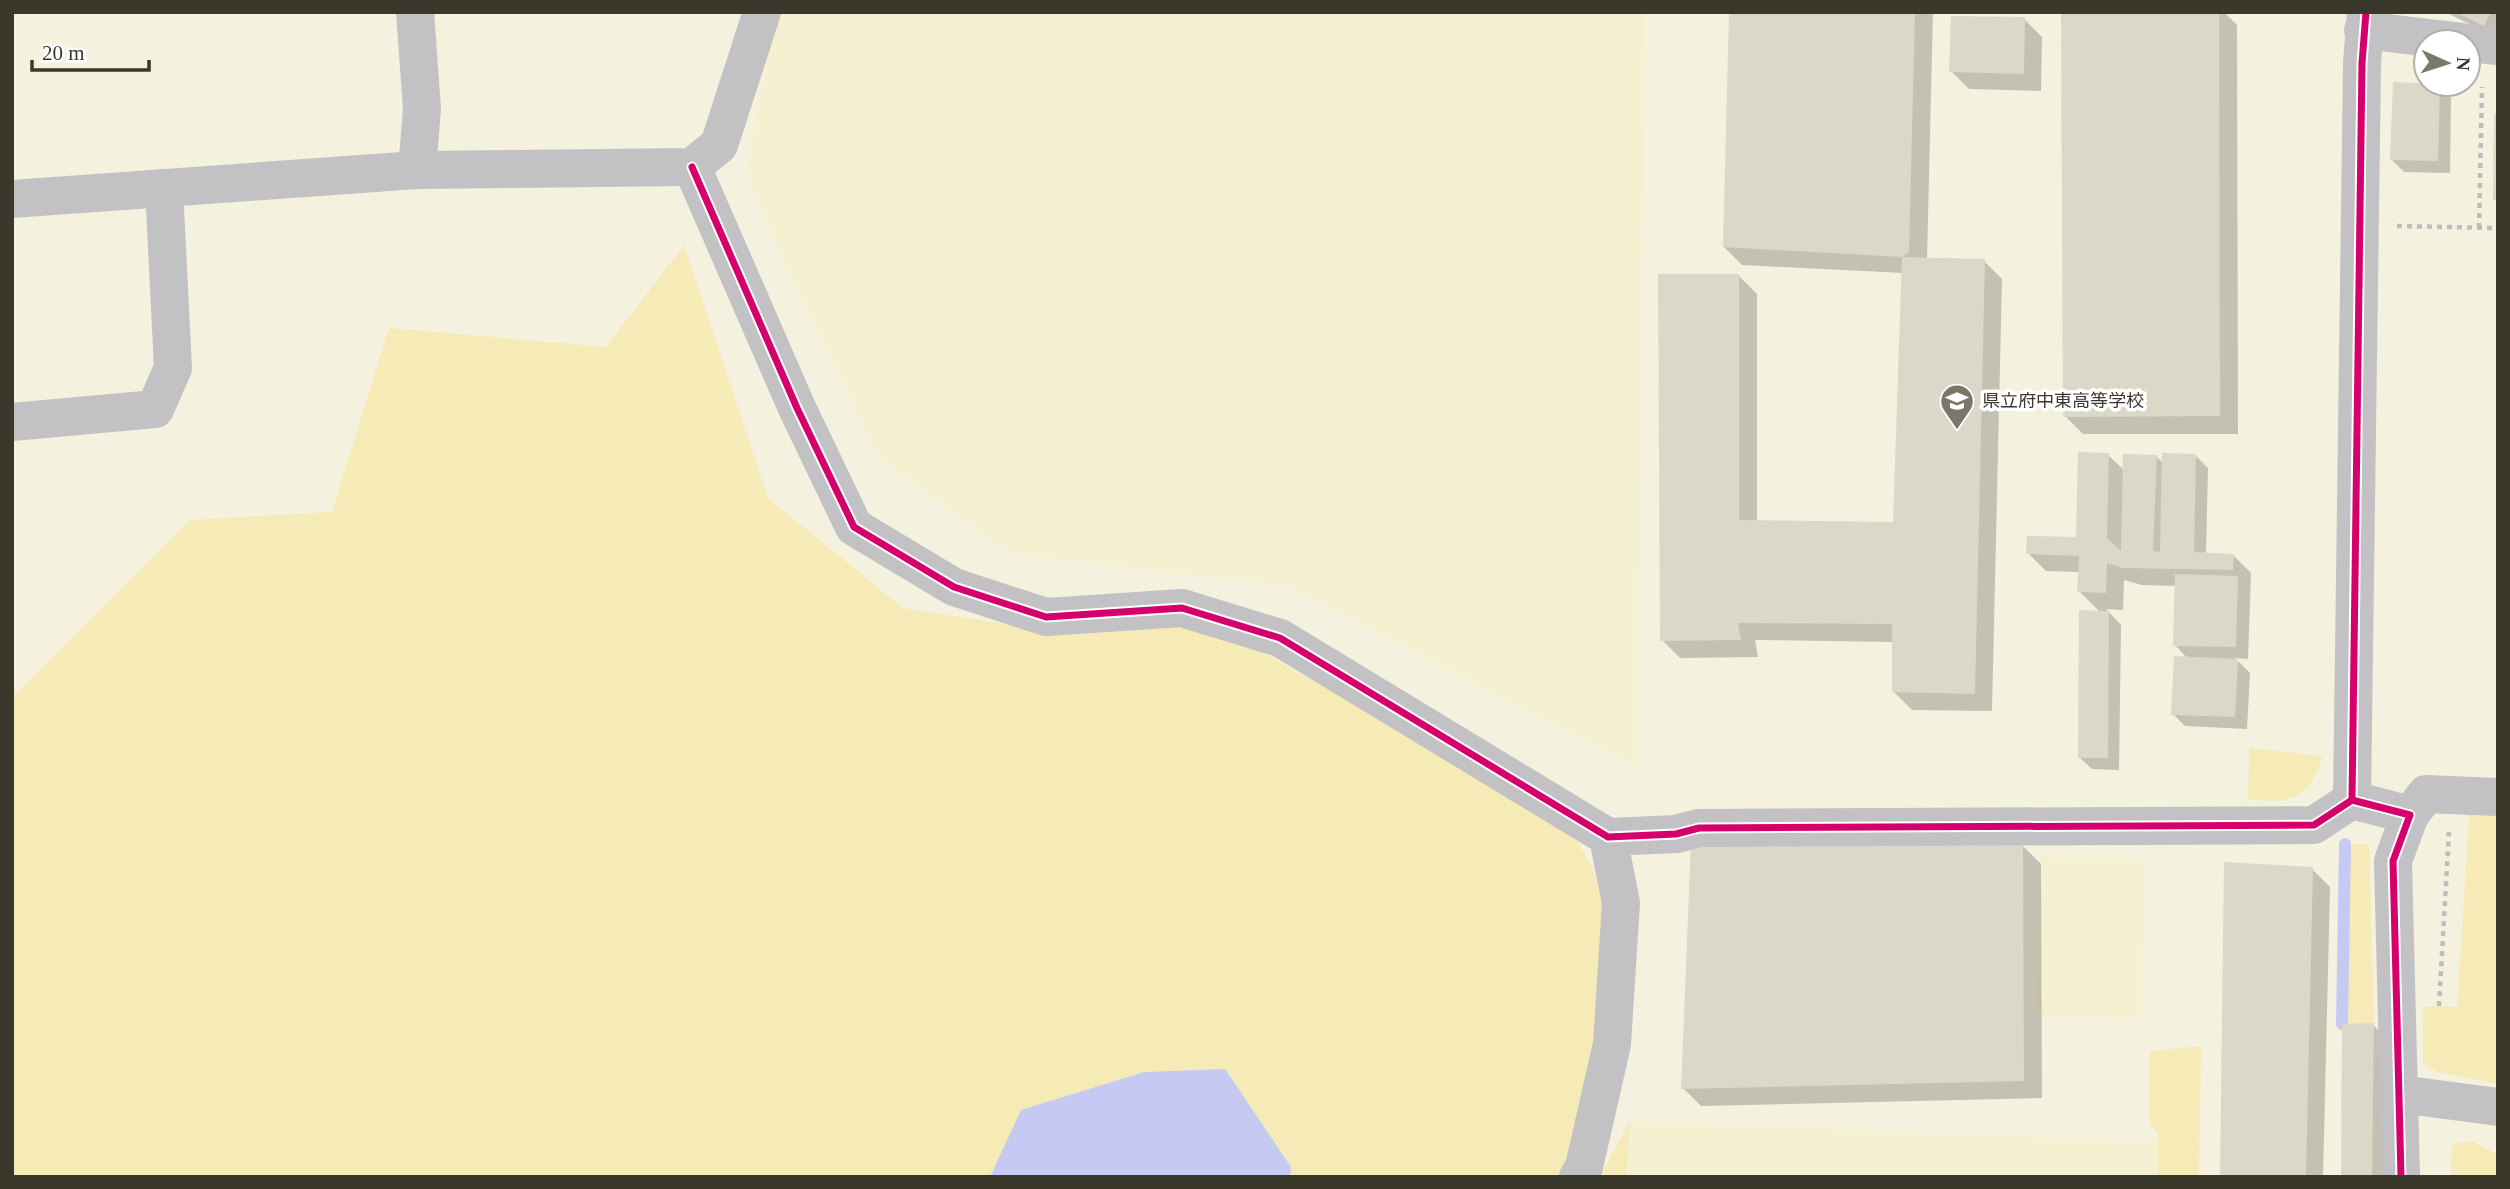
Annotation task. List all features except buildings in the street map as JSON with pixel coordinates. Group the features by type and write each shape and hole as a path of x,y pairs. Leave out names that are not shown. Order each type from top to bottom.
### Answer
{"street":[{"path":"415,12 422,109 417,170"},
{"path":"12,199 417,170 692,167 719,145 762,12"},
{"path":"2352,800 2364,21 2412,31"},
{"path":"692,167 797,408 854,527 954,587 1046,617 1182,608 1280,638 1608,836 1676,834 1699,828 2314,825 2352,800 2410,815"},
{"path":"12,422 155,409 173,368 164,188"},
{"path":"2401,1177 2393,860 2410,815 2426,794 2498,796"},
{"path":"1578,1177 1584,1167 1612,1044 1621,903 1608,836"},
{"path":"2400,1094 2498,1107"}],"path":[{"path":"2479,228 2482,98"},
{"path":"2382,226 2498,228"},
{"path":"2439,1006 2450,820"}],"shaded area":[{"path":"775,12 1645,12 1637,766 1286,586 1007,553 878,457 745,178"},
{"path":"684,245 768,498 903,608 1005,624 1177,626 1241,638 1287,667 1556,805 1592,867 1606,911 1597,1040 1562,1177 1290,1177 1291,1167 1022,1110 990,1177 12,1177 12,697 191,520 332,512 389,328 606,347"},
{"path":"2249,748 2323,756 2311,782 2296,796 2276,801 2248,799"},
{"path":"2461,808 2498,810 2498,1084 2438,1072 2423,1064 2423,1006 2457,1006 2469,819"},
{"path":"2345,844 2369,844 2374,1023 2342,1024"},
{"path":"2040,857 2145,859 2141,1020 2036,1017"},
{"path":"2201,1046 2199,1177 2158,1177 2158,1134 2150,1124 2150,1051"},
{"path":"1630,1121 2158,1142 2158,1177 1626,1177"},
{"path":"1630,1121 1626,1177 1600,1177"},
{"path":"2474,1142 2498,1155 2498,1177 2451,1177 2452,1143"}],"water":[{"path":"1225,1069 1291,1167 1290,1177 990,1177 1021,1110 1144,1072"}],"waterway":[{"path":"2342,1024 2345,844"}],"cycle path":[{"path":"2366,12 2362,63 2352,800 2410,815 2393,861 2401,1177"},
{"path":"692,167 797,408 854,527 954,587 1046,617 1182,608 1280,638 1608,837 1676,834 1699,828 2314,825 2352,800"}],"place":[{"name":"県立府中東高等学校","path":"1957,431"}]}
